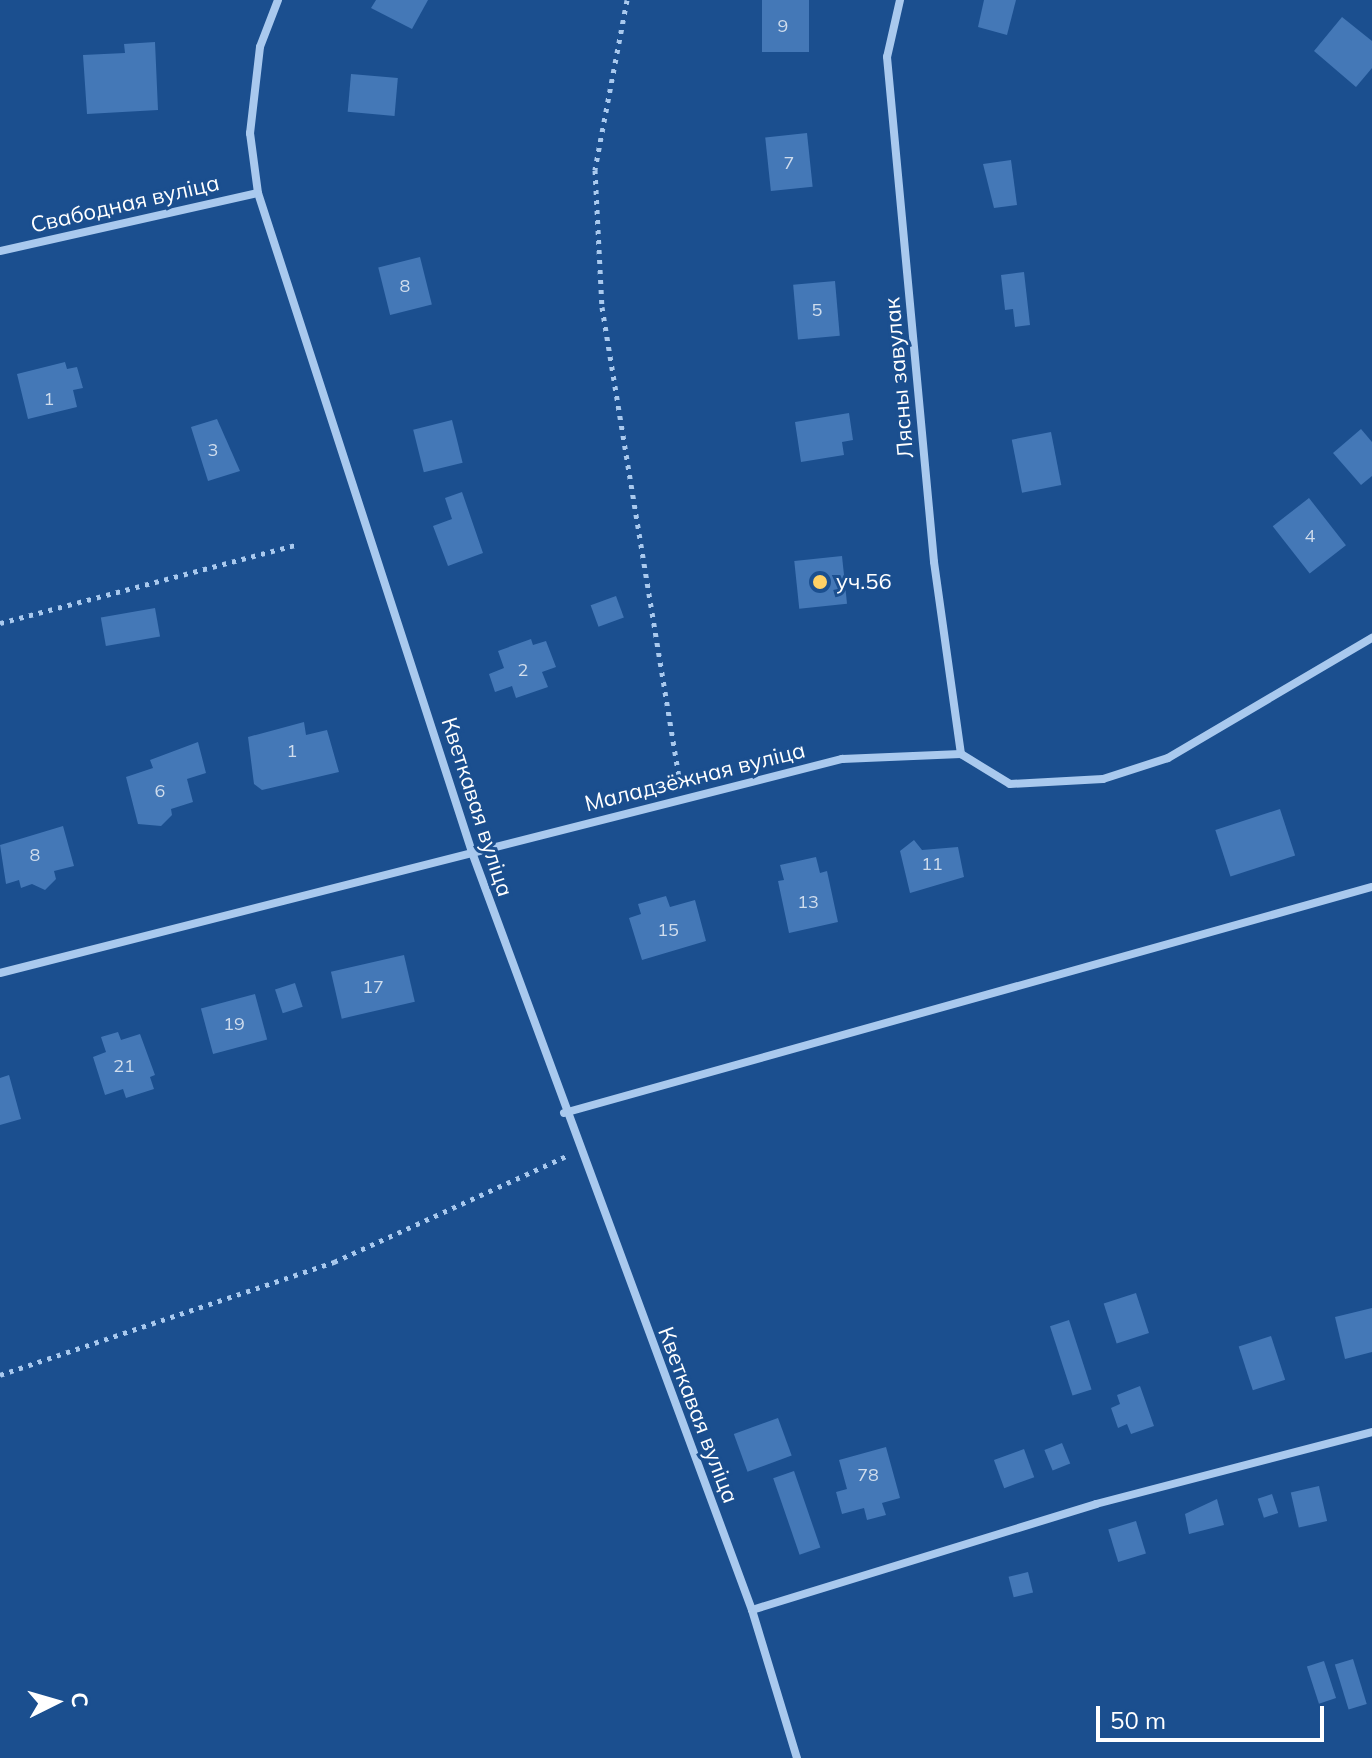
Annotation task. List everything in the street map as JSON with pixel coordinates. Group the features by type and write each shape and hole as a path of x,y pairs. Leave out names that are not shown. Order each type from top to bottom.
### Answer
{"street":[{"name":"Кветкавая вуліца","path":"278,0 260,47 250,133 258,193 473,855 564,1113 752,1610 797,1758"},
{"name":"Лясны завулак","path":"900,0 887,57 934,562 961,754"},
{"name":"Свабодная вуліца","path":"0,251 258,193"},
{"path":"961,754 1010,784 1103,779 1168,758 1372,638"},
{"name":"Маладзёжная вуліца","path":"0,973 118,939 473,855 683,797 842,759 961,754"},
{"path":"564,1113 1372,887"},
{"path":"752,1610 1096,1504 1372,1432"}],"path":[{"path":"627,0 595,170 602,307 683,797"},
{"path":"0,623 296,545"},
{"path":"0,1375 334,1262 579,1151"}],"building":[{"path":"376,0 428,0 412,29 371,8"},
{"path":"762,0 809,0 809,52 762,52"},
{"path":"984,0 1016,0 1007,35 978,27"},
{"path":"1342,17 1372,41 1372,68 1356,87 1314,51"},
{"path":"155,42 158,110 87,114 83,55 125,53 124,44"},
{"path":"351,74 398,78 395,116 348,112"},
{"path":"807,133 813,187 771,191 765,137"},
{"path":"1011,160 1017,205 994,208 983,164"},
{"path":"420,257 432,305 390,315 378,267"},
{"path":"1024,272 1030,325 1015,327 1013,309 1005,310 1001,275"},
{"path":"835,281 840,336 798,339 793,285"},
{"path":"65,362 67,369 77,367 83,388 73,390 77,407 28,419 17,374"},
{"path":"849,413 853,440 842,442 844,455 801,462 795,422"},
{"path":"217,419 240,471 208,481 191,427"},
{"path":"452,420 463,463 424,472 413,430"},
{"path":"1361,429 1372,442 1372,476 1361,485 1333,453"},
{"path":"1051,432 1061,485 1022,493 1012,440"},
{"path":"462,492 483,553 448,566 433,526 452,519 445,498"},
{"path":"1309,498 1346,545 1310,574 1273,526"},
{"name":"уч.56","path":"842,556 847,604 799,609 794,561"},
{"path":"616,596 624,618 598,627 591,605"},
{"path":"155,608 160,637 106,646 101,618"},
{"path":"531,639 533,645 546,641 556,667 542,672 548,687 516,698 512,686 495,692 489,674 504,668 498,651"},
{"path":"304,722 306,735 327,730 339,772 262,790 254,784 248,737"},
{"path":"198,742 206,773 187,779 193,802 171,809 172,815 161,826 138,824 126,777 153,768 150,760"},
{"path":"1280,809 1295,856 1230,877 1215,830"},
{"path":"63,826 74,866 54,871 56,879 45,890 32,884 21,888 19,880 6,884 0,845"},
{"path":"914,840 922,850 958,847 964,877 910,893 900,851"},
{"path":"816,857 820,873 827,871 838,922 789,933 778,881 784,880 780,865"},
{"path":"666,896 670,907 695,900 706,941 642,960 629,918 641,914 638,904"},
{"path":"404,955 415,1002 342,1019 331,972"},
{"path":"295,983 303,1007 283,1013 275,989"},
{"path":"255,994 267,1039 213,1054 201,1008"},
{"path":"118,1032 121,1040 140,1034 155,1075 150,1077 154,1089 126,1098 123,1089 105,1095 93,1057 106,1052 101,1037"},
{"path":"9,1075 21,1119 0,1125 0,1078"},
{"path":"1136,1293 1149,1333 1117,1343 1104,1304"},
{"path":"1372,1308 1372,1352 1345,1359 1335,1317"},
{"path":"1069,1320 1092,1389 1073,1396 1050,1326"},
{"path":"1271,1336 1285,1380 1253,1390 1239,1347"},
{"path":"1140,1386 1154,1426 1131,1434 1127,1424 1118,1428 1111,1408 1120,1404 1117,1395"},
{"path":"778,1418 792,1456 748,1472 734,1434"},
{"path":"1062,1443 1070,1463 1053,1471 1044,1450"},
{"path":"886,1447 900,1498 882,1503 886,1515 867,1520 864,1508 842,1514 836,1492 847,1489 839,1460"},
{"path":"1024,1449 1034,1477 1004,1488 994,1460"},
{"path":"794,1471 820,1548 800,1555 773,1478"},
{"path":"1319,1486 1327,1521 1299,1528 1291,1493"},
{"path":"1272,1494 1278,1513 1264,1518 1258,1499"},
{"path":"1217,1499 1224,1525 1189,1534 1185,1514"},
{"path":"1136,1521 1146,1554 1118,1562 1108,1529"},
{"path":"1028,1572 1033,1592 1014,1597 1009,1577"},
{"path":"1353,1659 1367,1704 1349,1710 1335,1665"},
{"path":"1324,1661 1336,1698 1319,1704 1307,1667"}],"place":[{"name":"уч.56","path":"820,582"}]}
